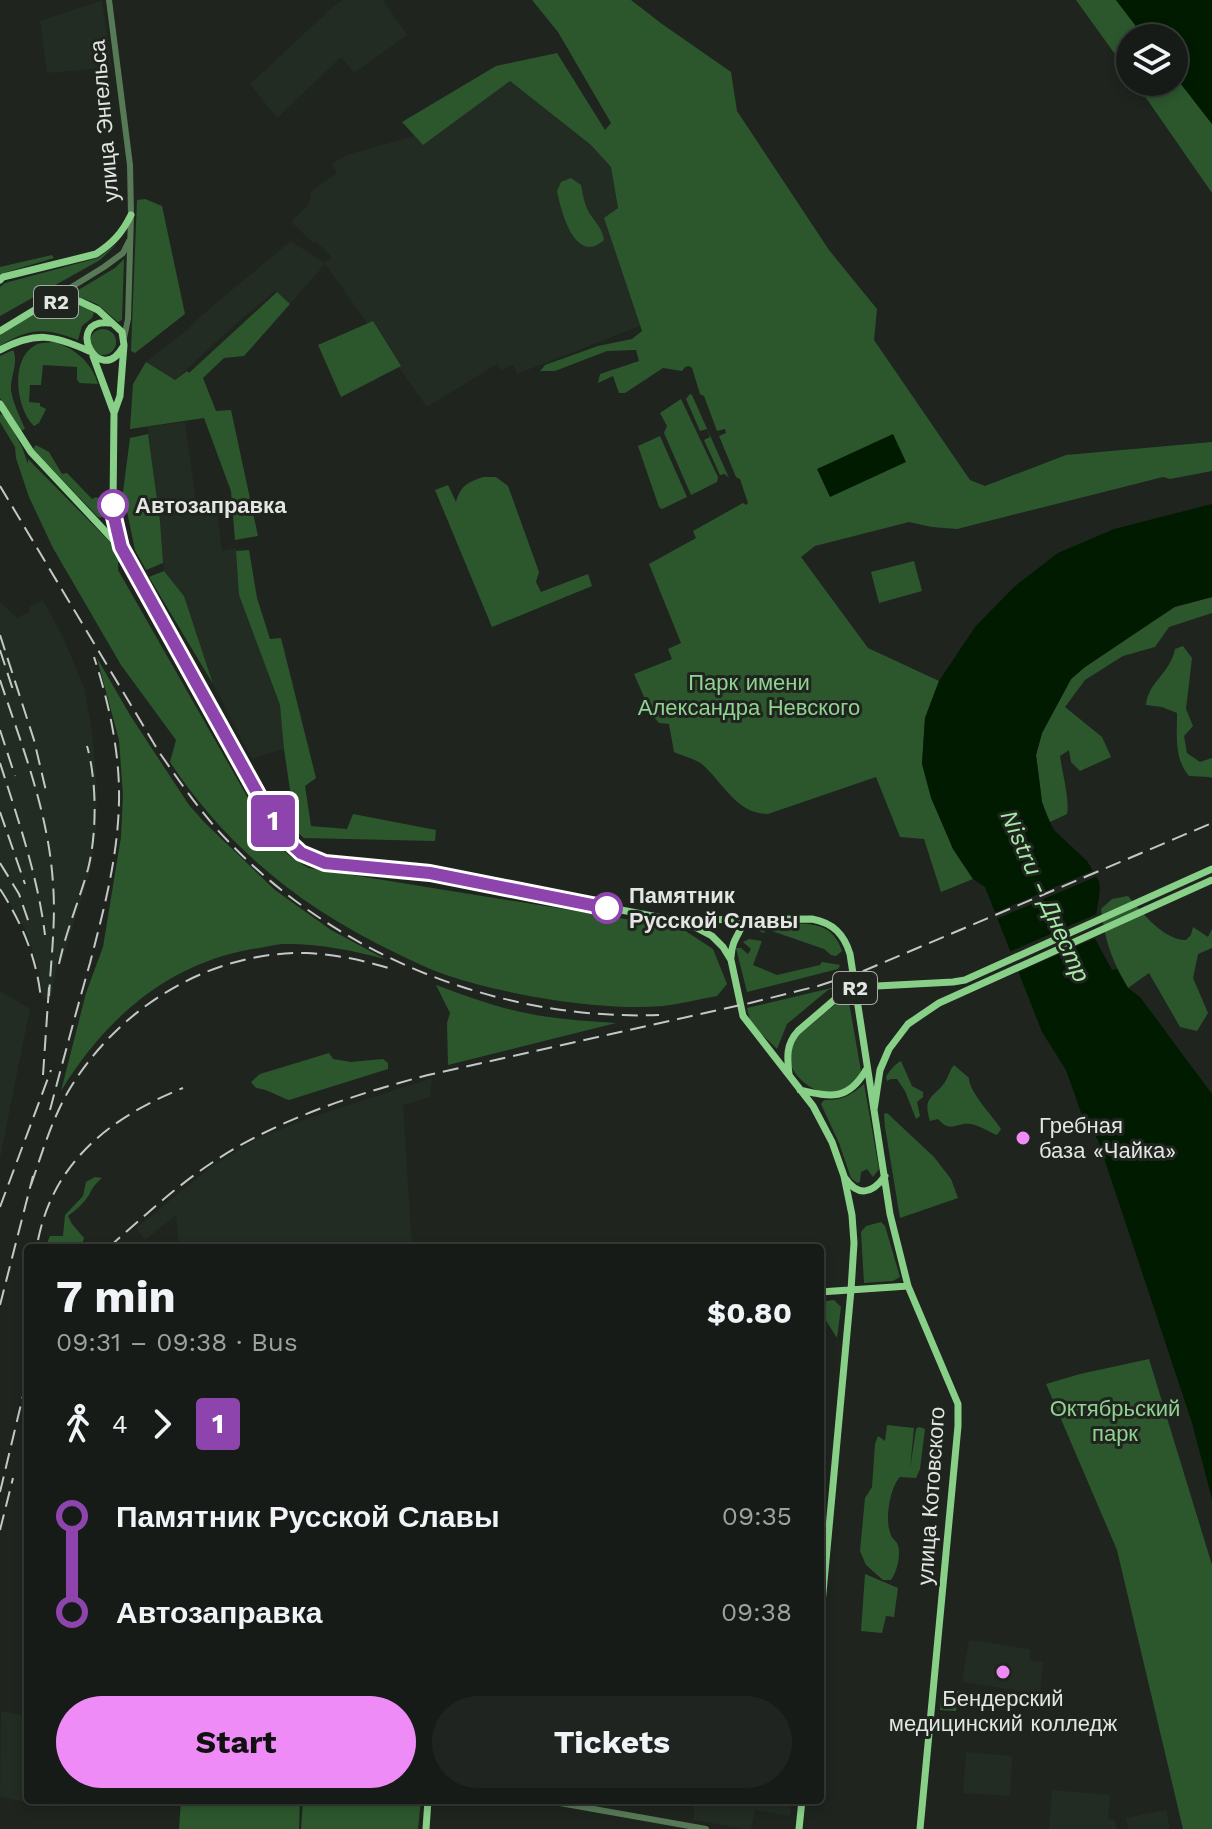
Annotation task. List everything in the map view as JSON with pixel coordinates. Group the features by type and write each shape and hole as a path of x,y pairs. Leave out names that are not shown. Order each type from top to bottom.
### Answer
{"main road":[{"path":"0,280 96,254 121,234 131,215"},
{"name":"R2","path":"0,331 46,303 64,300 79,301 98,310 122,332 120,396 114,413 113,505 121,547 275,825 301,853 325,863 430,873 673,920 712,936 731,960"},
{"path":"112,323 96,324 90,329 86,344 91,353 104,360 111,359 117,356 124,341"},
{"name":"R2","path":"0,350 27,338 42,336 71,343 91,353 114,413"},
{"path":"0,404 31,452 121,547"},
{"name":"R2","path":"789,1077 787,1057 792,1038 847,991 858,987 965,980 1212,869"},
{"name":"R2","path":"874,1110 880,1070 895,1040 908,1024 930,1008 979,983 1212,880"},
{"path":"745,919 732,944 731,960 741,1011 813,1106 832,1142 844,1176 853,1229 851,1290 824,1582"},
{"name":"R2","path":"673,920 812,919 823,921 846,940 885,1176"},
{"path":"800,1090 824,1096 843,1093 852,1088 867,1068"},
{"path":"844,1176 850,1185 861,1191 874,1189 885,1176"},
{"name":"улица Котовского","path":"885,1176 893,1229 908,1286 958,1404 920,1829"},
{"path":"824,1292 908,1286"},
{"path":"426,1829 428,1804"},
{"path":"799,1829 802,1804"}],"street":[{"name":"улица Энгельса","path":"109,0 130,165 128,319 124,341"},
{"path":"46,303 123,253 130,238"},
{"path":"565,1804 706,1829"}],"shaded area":[{"path":"102,0 112,67 47,73 40,21"},
{"path":"343,0 383,0 407,35 354,73 341,57 277,118 250,84"},
{"path":"510,81 591,145 611,167 618,209 604,218 640,326 517,374 513,365 501,370 497,364 427,407 325,264 290,304 275,291 175,380 146,362 291,241 325,263 332,257 291,222 309,204 311,192 337,173 332,164 346,155 415,136 423,145"},
{"path":"185,422 198,515 217,512 222,551 236,548 239,595 280,705 284,749 252,759 213,684 184,596 164,571 147,427"},
{"path":"43,600 84,687 97,787 91,868 63,959 58,959 51,999 43,998 39,970 26,931 0,886 0,602 17,618"},
{"path":"0,991 30,1009 0,1159"},
{"path":"432,1078 430,1097 403,1105 412,1244 179,1244 176,1215 145,1240 136,1228 211,1167 254,1140 306,1119"},
{"name":"Бендерский медицинский колледж","path":"969,1640 1030,1649 1029,1660 1043,1662 1040,1694 962,1682"},
{"path":"1,1711 24,1715 24,1801 0,1797"},
{"path":"966,1752 1012,1756 1010,1796 963,1793"},
{"path":"1052,1790 1110,1795 1108,1819 1115,1820 1117,1829 1049,1829"},
{"path":"694,1804 791,1804 790,1816 755,1810 751,1829 694,1820"},
{"path":"1166,1810 1170,1829 1128,1829 1126,1818"}],"green space":[{"name":"Парк имени Александра Невского","path":"532,0 631,0 731,72 737,111 829,250 877,309 874,340 970,480 985,486 1066,455 1212,442 1212,471 1170,479 1163,477 957,529 909,522 815,546 801,557 868,648 939,681 925,718 922,764 953,849 973,879 941,892 924,839 900,837 876,777 768,814 757,813 739,804 700,763 674,752 669,724 659,723 652,715 634,674 672,659 668,649 681,643 649,564 696,538 693,531 748,503 719,436 726,433 725,429 717,431 689,366 682,371 663,368 625,393 619,393 613,376 598,383 600,374 639,361 636,350 607,351 555,371 540,371 545,365 598,346 632,339 642,331 604,218 618,208 611,167 591,145 510,81 423,145 402,122 496,66 557,53 605,130 611,123 558,32"},
{"path":"1076,0 1116,0 1134,24 1116,24 1116,56"},
{"path":"1188,93 1212,124 1212,193 1145,96 1188,96"},
{"path":"571,178 581,185 588,210 602,233 604,240 594,246 585,246 577,241 562,211 557,191 561,182"},
{"path":"145,199 162,206 185,314 135,353 131,351 137,200"},
{"path":"117,244 100,260 0,316 0,287 5,283 98,258"},
{"path":"52,255 54,258 0,274 0,267"},
{"path":"124,259 122,320 118,322 97,304 74,295"},
{"path":"277,292 290,304 244,356 224,358 203,378 216,411 231,410 258,536 235,540 231,491 204,418 130,429 133,384 146,362 175,380 187,371 189,373"},
{"path":"65,302 84,306 94,313 82,326 78,340 38,331 21,335 0,346 0,335 46,306"},
{"path":"373,321 401,366 341,397 318,345"},
{"path":"103,329 112,333 116,342 112,351 103,355 94,351 90,342 94,333"},
{"path":"53,342 81,357 98,384 80,383 77,367 43,365 41,385 30,385 29,402 40,403 46,409 34,426 20,397 21,362 36,345"},
{"path":"13,350 15,359 11,390 25,429 20,431 0,398 0,356"},
{"path":"692,395 729,478 725,474 720,475 704,440 710,437 707,429 700,431 686,399"},
{"path":"681,399 718,477 717,482 691,495 664,433 667,426 660,413"},
{"path":"0,414 5,416 28,464 28,459 109,541 121,561 118,570 256,812 273,838 290,856 309,868 681,928 713,949 727,984 717,996 670,1005 636,1007 594,1005 513,993 459,979 408,959 329,917 299,896 242,849 216,822 170,762 176,740 121,665 53,548 29,497 15,447 0,422"},
{"path":"148,434 163,563 146,570 135,550 123,492 130,438"},
{"path":"660,436 687,497 662,509 638,446"},
{"path":"36,445 49,452 62,474 67,473 92,499 96,497 101,500 103,516 97,516 33,449"},
{"path":"483,477 496,477 508,486 539,572 536,582 541,592 588,574 592,586 492,627 435,490 448,485 456,502 465,485"},
{"path":"249,550 257,598 270,639 281,638 316,778 305,786 311,826 347,829 353,814 436,830 435,841 304,838 296,831 280,705 239,595 236,551"},
{"path":"914,561 922,591 879,603 871,572"},
{"path":"164,571 184,596 213,684 149,577"},
{"path":"1212,597 1212,613 1169,627 1155,647 1123,656 1085,680 1065,707 1102,737 1111,757 1080,771 1071,762 1069,750 1060,756 1068,808 1067,814 1050,822 1042,802 1036,755 1042,733 1071,679 1175,607"},
{"path":"1183,646 1192,658 1186,709 1193,726 1184,736 1187,753 1200,762 1212,758 1212,778 1189,776 1184,769 1177,746 1177,713 1146,705 1151,690 1169,665 1175,649"},
{"path":"97,658 130,715 189,805 204,822 275,890 331,930 385,959 334,948 282,944 221,956 192,967 141,999 118,1018 78,1065 61,1091 86,993 103,947 121,837 123,795 119,740"},
{"path":"1128,896 1170,936 1186,940 1193,927 1208,937 1212,929 1212,948 1198,954 1193,978 1208,1013 1197,1031 1180,1027 1149,973 1128,988 1122,978 1107,941 1101,909 1112,899"},
{"path":"790,923 822,927 834,935 842,951 836,956 831,955 824,949 766,929 764,933 750,927"},
{"path":"749,939 762,941 753,965 777,975 822,962 840,965 838,969 747,992 736,948 748,954 751,949 743,942"},
{"path":"436,985 521,1012 616,1023 448,1065 447,1023 450,1013"},
{"path":"844,985 828,990 787,1024 777,1049 751,1024 747,1008"},
{"path":"848,997 861,1071 851,1086 839,1093 824,1092 799,1078 791,1066 789,1053 798,1036"},
{"path":"329,1053 333,1059 351,1062 383,1059 388,1063 388,1069 289,1100 256,1088 251,1082 260,1074"},
{"path":"901,1061 912,1086 923,1092 923,1097 917,1102 920,1116 916,1119 897,1079 887,1081 889,1072"},
{"path":"954,1065 969,1078 977,1097 1001,1129 997,1135 974,1125 950,1127 938,1119 930,1121 928,1102 945,1082"},
{"path":"864,1084 879,1169 873,1177 867,1169 861,1172 860,1182 857,1183 851,1178 821,1104 824,1100 846,1096"},
{"path":"887,1113 934,1157 951,1179 958,1198 900,1218 885,1127 884,1114"},
{"path":"95,1177 102,1178 82,1204 68,1216 84,1238 82,1244 47,1244 50,1236 63,1236 65,1215 83,1196 86,1182"},
{"path":"881,1222 885,1226 900,1277 893,1281 864,1283 861,1232 866,1226"},
{"path":"834,1300 841,1307 837,1338 824,1317 824,1301"},
{"name":"Октябрьский парк","path":"1149,1359 1212,1565 1212,1829 1183,1829 1117,1550 1046,1384"},
{"path":"887,1425 914,1428 910,1469 916,1429 925,1429 916,1478 900,1477 891,1495 889,1526 899,1557 891,1580 883,1580 866,1565 860,1551 865,1498 872,1487 875,1444 878,1436 885,1441"},
{"path":"865,1574 898,1588 894,1617 886,1616 882,1633 861,1631"},
{"path":"942,1690 964,1692 963,1701 957,1701 956,1711 940,1710"},
{"path":"181,1804 300,1804 299,1829 179,1829"},
{"path":"303,1804 421,1804 418,1829 301,1829"}],"water":[{"path":"1116,0 1212,0 1212,124 1188,93 1188,24 1134,24"},
{"path":"893,434 906,462 830,497 817,469"},
{"name":"Nistru - Днестр","path":"1212,504 1212,597 1174,607 1071,679 1042,733 1036,755 1042,802 1054,830 1087,861 1099,881 1093,935 1112,970 1117,969 1128,988 1140,997 1212,1094 1212,1499 1192,1423 1098,1140 1084,1121 1066,1070 1042,1032 985,887 973,879 953,849 931,798 922,764 925,718 939,681 975,627 1015,586 1058,553 1114,529"}],"pier":[{"path":"1097,869 1100,875 994,920 992,914"},
{"path":"1099,913 1098,937 1016,973 1007,953"}],"railway":[{"path":"0,486 159,752 217,829 269,880 317,916 369,947 423,973 480,993 539,1006 599,1014 659,1015"},
{"path":"0,635 34,740 46,791"},
{"path":"0,650 13,690"},
{"path":"50,1110 105,903 118,822 119,783 115,746 109,710 94,657"},
{"path":"0,680 33,780 46,832 54,912 49,996"},
{"path":"0,730 15,776"},
{"path":"59,964 88,869 93,840 94,791 87,746"},
{"path":"0,763 32,870 45,935"},
{"path":"0,812 25,884"},
{"path":"113,1244 172,1192 213,1162 263,1133 317,1110 428,1075 818,986 861,972 1212,823"},
{"path":"0,863 19,894 30,926"},
{"path":"0,889 27,942 41,999"},
{"path":"31,1185 57,1113 89,1060 140,1010 170,990 235,962 270,955 328,955 395,970"},
{"path":"43,1075 49,987"},
{"path":"0,1207 51,1070"},
{"path":"38,1240 57,1187 90,1145 132,1113 183,1088"},
{"path":"0,1305 33,1176"},
{"path":"0,1492 24,1392"},
{"path":"0,1530 13,1478"}],"bus line":[{"name":"1","path":"113,505 121,547 275,825 301,853 325,863 430,873 607,908"}],"place":[{"name":"Автозаправка","path":"113,505"},
{"name":"Памятник Русской Славы","path":"607,908"},
{"name":"Гребная база «Чайка»","path":"1023,1138"},
{"name":"Бендерский медицинский колледж","path":"1003,1672"}]}
